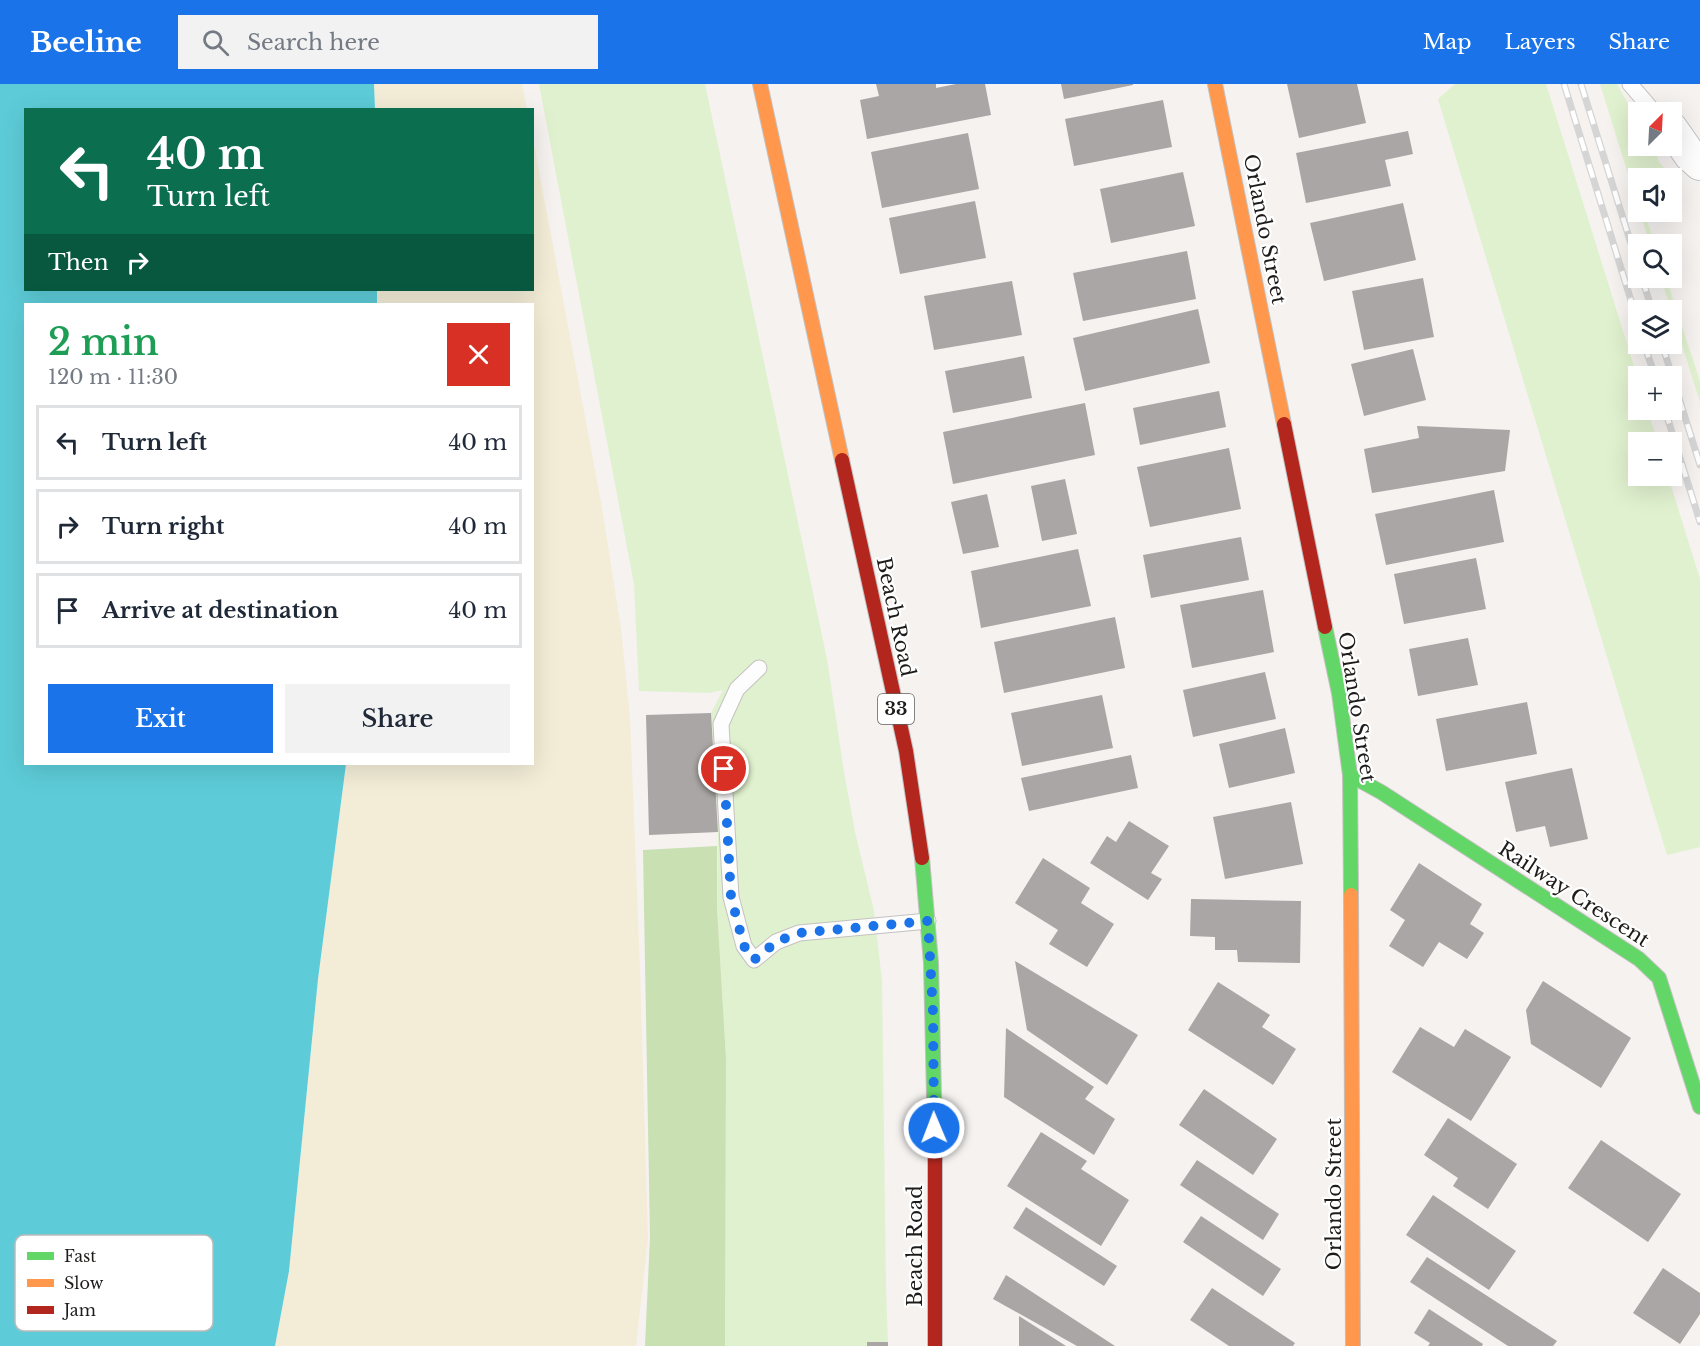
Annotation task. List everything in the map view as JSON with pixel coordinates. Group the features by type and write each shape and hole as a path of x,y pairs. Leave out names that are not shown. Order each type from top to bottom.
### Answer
{"street":[{"name":"Beach Road","path":"759,84 906,751 918,827 928,921 933,1013 935,1346"},
{"name":"Orlando Street","path":"1215,84 1339,693 1350,775 1353,1346"},
{"path":"1682,144 1700,164"},
{"name":"Railway Crescent","path":"1350,775 1381,792 1639,959 1659,978 1700,1107"}],"lane":[{"path":"1630,84 1645,102"},
{"path":"759,668 737,689 721,724 731,897 744,946 754,960 760,953 784,938 799,933 928,921"}],"green space":[{"path":"539,84 705,84 827,659 855,832 874,911 882,981 888,1346 725,1346 726,1058 717,908 718,832 711,713 723,690 709,693 639,691 634,584"},
{"path":"1455,84 1546,84 1628,347 1628,354 1630,354 1634,366 1628,366 1628,420 1650,420 1655,432 1628,432 1628,486 1671,486 1700,579 1700,847 1667,855 1438,99"},
{"path":"1600,84 1617,84 1628,104 1628,156 1657,156 1664,168 1628,168 1628,174"},
{"path":"1643,222 1647,222 1652,234 1647,234"},
{"path":"1664,288 1669,288 1673,300 1668,300"},
{"path":"1682,326 1700,381 1700,402 1682,345"},
{"path":"717,846 717,908 726,1058 725,1346 645,1346 650,1237 643,850"}],"sand":[{"path":"374,84 522,84 527,108 375,108"},
{"path":"534,144 601,502 621,628 630,717 648,1239 636,1346 275,1346 289,1271 318,979 346,765 534,765 534,303 377,303 377,291 534,291"}],"water":[{"path":"0,84 374,84 375,108 24,108 24,291 377,291 377,303 24,303 24,765 346,765 318,979 289,1271 275,1346 0,1346"}],"building":[{"path":"876,84 936,84 936,88 956,84 985,84 991,115 867,139 860,100 879,96"},
{"path":"1061,84 1133,84 1133,85 1064,99"},
{"path":"1287,84 1357,84 1366,123 1299,138"},
{"path":"1163,100 1172,147 1074,166 1065,119"},
{"path":"1408,131 1413,154 1385,160 1391,186 1306,203 1296,153"},
{"path":"968,133 979,189 882,208 871,152"},
{"path":"1183,172 1195,226 1111,243 1100,189"},
{"path":"975,201 986,258 900,274 889,218"},
{"path":"1403,203 1416,260 1324,281 1310,223"},
{"path":"1187,251 1196,299 1083,321 1073,273"},
{"path":"1423,278 1434,337 1364,350 1352,291"},
{"path":"1012,281 1022,335 934,350 924,296"},
{"path":"1198,309 1210,363 1085,391 1073,338"},
{"path":"1413,349 1426,400 1364,416 1351,364"},
{"path":"1024,356 1032,398 953,413 945,371"},
{"path":"1219,391 1226,427 1140,445 1133,408"},
{"path":"1085,403 1095,455 953,484 943,432"},
{"path":"1417,426 1510,430 1505,471 1372,493 1364,449 1419,438"},
{"path":"1229,448 1241,509 1150,527 1137,467"},
{"path":"1065,479 1077,534 1042,541 1031,486"},
{"path":"1494,490 1504,542 1386,565 1375,514"},
{"path":"987,494 999,547 963,554 951,502"},
{"path":"1241,537 1249,580 1151,598 1143,555"},
{"path":"1078,549 1091,606 981,628 971,571"},
{"path":"1476,558 1486,609 1404,624 1394,574"},
{"path":"1263,590 1274,652 1192,668 1180,605"},
{"path":"1115,617 1125,668 1004,693 994,642"},
{"path":"1468,638 1478,685 1418,696 1409,649"},
{"path":"1265,672 1276,719 1193,737 1183,690"},
{"path":"1102,695 1113,748 1022,766 1011,713"},
{"path":"1527,702 1537,754 1446,771 1436,719"},
{"path":"711,713 718,832 649,835 646,715"},
{"path":"1285,728 1295,773 1229,788 1219,744"},
{"path":"1131,755 1138,788 1029,811 1021,778"},
{"path":"1572,768 1588,839 1550,847 1545,826 1516,832 1505,782"},
{"path":"1291,802 1303,864 1225,879 1213,817"},
{"path":"1129,821 1169,846 1151,873 1162,879 1148,900 1090,863 1107,836 1116,842"},
{"path":"1043,858 1090,888 1081,903 1114,924 1087,967 1049,944 1058,930 1015,903"},
{"path":"1419,863 1482,904 1470,924 1484,933 1467,959 1439,942 1423,967 1389,946 1405,920 1390,910"},
{"path":"1191,899 1301,901 1300,963 1238,962 1237,950 1215,950 1215,937 1190,936"},
{"path":"1015,961 1138,1035 1107,1085 1027,1030"},
{"path":"1543,981 1631,1038 1601,1088 1531,1044 1526,1010"},
{"path":"1218,982 1270,1015 1262,1027 1296,1049 1273,1085 1188,1030"},
{"path":"1420,1027 1454,1047 1465,1029 1511,1057 1471,1121 1392,1072"},
{"path":"1006,1028 1094,1087 1085,1099 1115,1119 1094,1155 1004,1097"},
{"path":"1204,1089 1277,1139 1253,1175 1179,1125"},
{"path":"1448,1118 1517,1164 1488,1209 1453,1186 1458,1178 1424,1155"},
{"path":"1041,1132 1087,1161 1081,1169 1129,1200 1101,1246 1007,1186"},
{"path":"1601,1140 1681,1194 1648,1242 1568,1188"},
{"path":"1197,1160 1279,1214 1263,1240 1180,1185"},
{"path":"1433,1195 1516,1251 1489,1290 1406,1235"},
{"path":"1026,1207 1117,1266 1104,1286 1013,1228"},
{"path":"1201,1216 1281,1269 1263,1296 1183,1242"},
{"path":"1427,1257 1557,1341 1553,1346 1508,1346 1410,1282"},
{"path":"1663,1268 1700,1293 1700,1314 1680,1344 1633,1313"},
{"path":"1006,1275 1115,1346 1077,1346 993,1299"},
{"path":"1212,1288 1295,1343 1293,1346 1229,1346 1190,1320"},
{"path":"1429,1309 1483,1344 1482,1346 1428,1346 1430,1343 1414,1333"},
{"path":"1019,1316 1066,1346 1019,1346"},
{"path":"867,1342 888,1342 888,1346 867,1346"}],"railway":[{"path":"1564,84 1631,300"},
{"path":"1581,84 1628,234"},
{"path":"1645,288 1649,300"},
{"path":"1647,354 1652,366"},
{"path":"1665,354 1700,465"},
{"path":"1668,420 1700,522"}],"traffic: fast":[{"path":"1325,627 1339,693 1350,775 1351,895"},
{"path":"1350,775 1381,792 1639,959 1659,978 1700,1107"},
{"path":"922,858 931,963 935,1141"}],"traffic: slow":[{"path":"760,84 842,460"},
{"path":"1215,84 1284,424"},
{"path":"1351,895 1353,1346"}],"traffic: jam":[{"path":"1284,424 1325,627"},
{"path":"842,460 906,751 922,858"},
{"path":"935,1141 935,1346"}],"route":[{"path":"724,769 731,897 744,946 754,960 776,942 799,933 928,921 933,1013 934,1128"}]}
